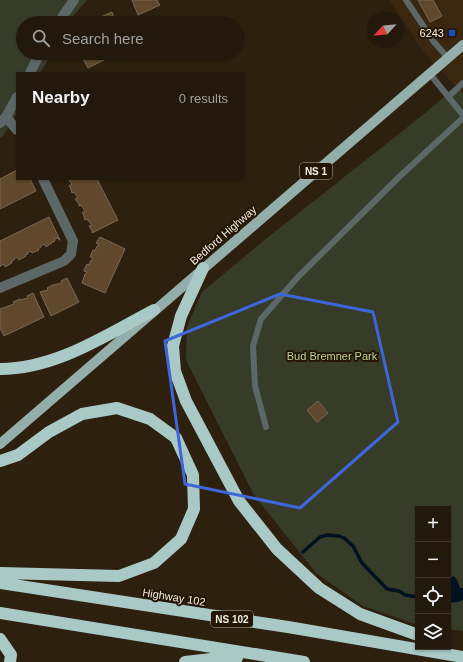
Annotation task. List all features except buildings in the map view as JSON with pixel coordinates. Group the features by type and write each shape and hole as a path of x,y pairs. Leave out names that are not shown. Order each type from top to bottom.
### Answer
{"highway":[{"path":"203,268 181,316 173,346 175,371 186,401 239,501 277,550 319,588 360,614 415,634"},
{"path":"0,370 56,360 154,310"},
{"path":"0,461 18,455 49,432 82,414 117,408 150,419 176,438 193,475 194,509 182,539 154,563 119,576 0,573"},
{"name":"Highway 102","path":"0,583 463,657"},
{"path":"0,613 304,662"},
{"path":"0,639 11,655 10,662"},
{"path":"451,647 463,651"},
{"path":"185,662 220,658 267,657"}],"main road":[{"name":"Bedford Highway","path":"0,444 463,45"}],"street":[{"path":"63,16 74,0"},
{"path":"30,72 36,60"},
{"path":"16,99 3,120 16,129"},
{"path":"0,288 64,261 71,254 73,241 43,180"}],"lane":[{"path":"406,0 434,42 448,58"},
{"path":"266,427 255,386 252,346 261,319 298,277 399,177 463,117 430,74"},
{"path":"448,96 463,83"}],"highlighted area":[{"path":"280,294 373,312 398,422 300,508 185,484 165,341"}],"shaded area":[{"path":"389,0 463,0 463,94 425,54 403,21 403,12 397,12"}],"green space":[{"path":"0,0 87,0 74,16 16,16 16,60 48,60 41,72 16,72 16,115 3,136 0,138"},
{"name":"Bud Bremner Park","path":"457,86 463,94 463,631 451,629 451,506 415,506 415,624 363,606 316,573 254,495 186,360 187,327 202,292 262,242 424,114"}],"water":[{"path":"454,576 460,588 463,588 463,600 451,603 451,578"}],"waterway":[{"path":"303,552 320,537 327,535 339,536 344,538 353,546 362,563 387,589 415,597"}],"place":[{"name":"6243","path":"452,33"}]}
